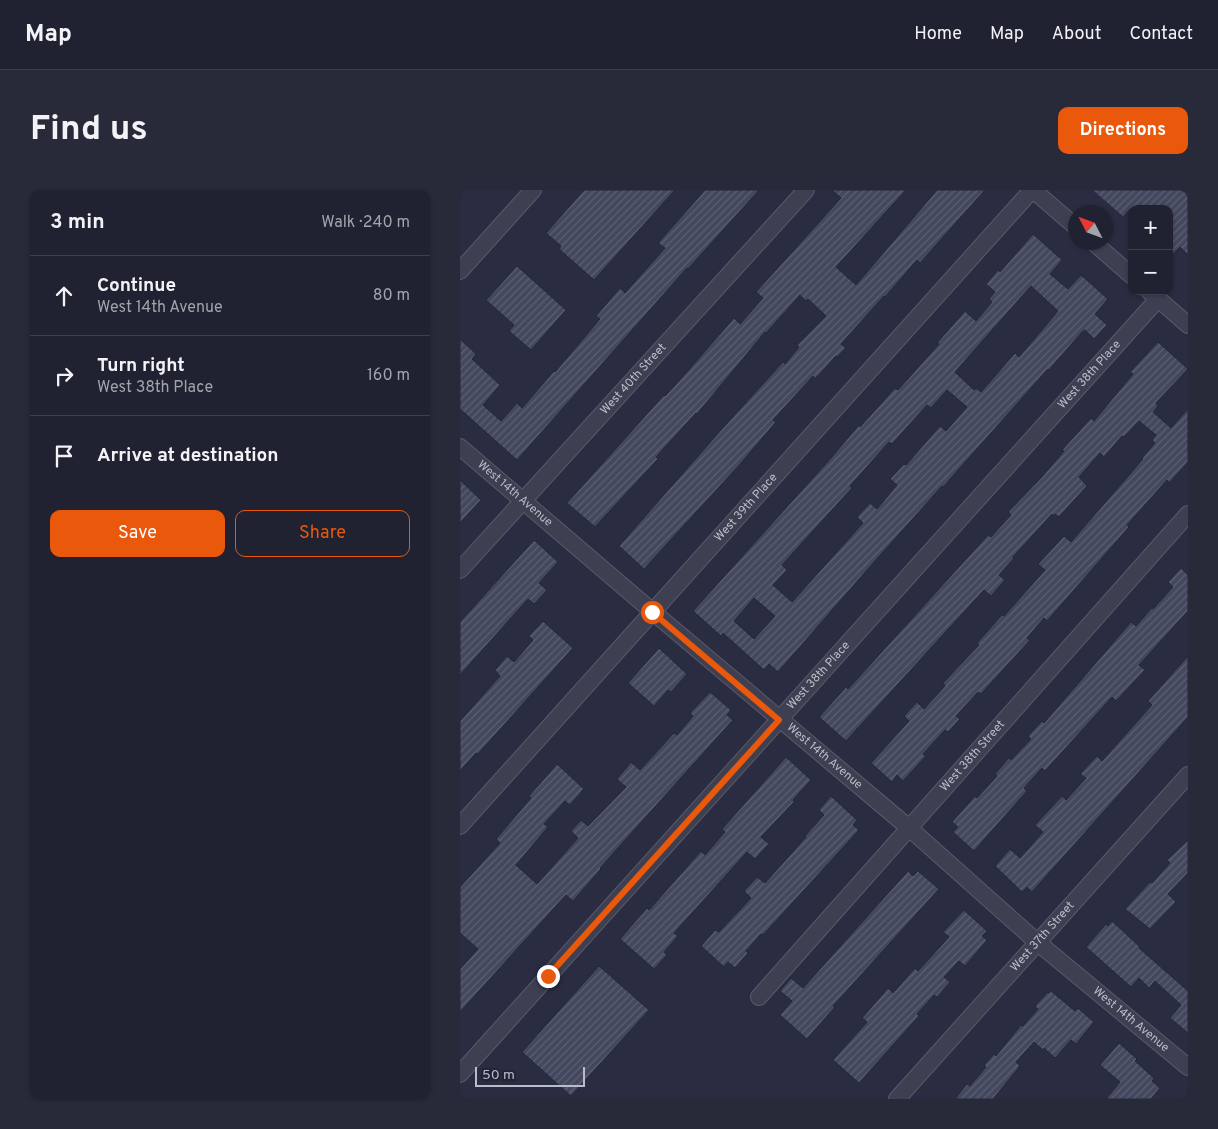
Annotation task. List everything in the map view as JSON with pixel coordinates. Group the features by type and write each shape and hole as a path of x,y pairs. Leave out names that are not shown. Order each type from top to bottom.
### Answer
{"street":[{"path":"460,271 533,190"},
{"name":"West 40th Street","path":"460,570 806,190"},
{"path":"1032,190 1068,220"},
{"name":"West 39th Place","path":"460,826 1032,190"},
{"path":"1102,250 1128,273"},
{"path":"1154,295 1188,325"},
{"name":"West 38th Place","path":"460,1074 779,720 1154,295"},
{"name":"West 14th Avenue","path":"460,446 652,612 908,828 1037,942 1188,1067"},
{"name":"West 38th Street","path":"759,997 1188,514"},
{"name":"West 37th Street","path":"897,1099 1188,775"}],"building":[{"path":"584,190 675,190 594,280 559,249 561,246 546,233"},
{"path":"705,190 759,190 687,268 517,460 460,409 460,339 476,354 472,359 500,385 483,405 501,421 517,403 522,408 600,319 596,316 620,288 625,293 665,248 658,243"},
{"path":"832,190 906,190 836,267 856,285 937,190 985,190 920,263 917,260 884,296 841,344 846,348 815,379 813,376 773,420 776,422 742,462 644,569 619,546 783,362 785,364 799,347 797,345 826,316 808,299 806,301 800,295 765,332 697,414 656,457 658,459 595,527 567,503 734,318 740,324 763,298 756,292 841,198"},
{"path":"1092,190 1188,190 1188,255 1180,247 1173,255 1173,205 1128,205 1128,211 1123,217 1113,208 1113,205 1109,205"},
{"path":"1033,234 1062,260 1050,274 1068,289 1081,275 1108,299 1095,314 1107,325 1094,339 1085,330 1082,332 942,486 778,672 769,664 764,670 723,633 721,636 693,611 859,425 860,427 895,388 898,390 939,344 937,343 965,311 976,321 992,302 989,299 995,292 986,284 998,270 1000,272","holes":["1031,286 1058,311 1019,357 1015,353 981,392 976,388 974,390 955,372","947,390 967,407 946,431 940,426 906,465 904,464 890,479 897,485 877,509 870,503 857,517 863,523 792,602 773,585 787,570 782,565 852,488 850,486 889,442 892,444 927,405 931,408","754,598 775,616 754,639 734,621"]},
{"path":"517,266 566,310 531,350 509,331 514,325 486,300"},
{"path":"1158,342 1188,369 1156,403 1158,406 1153,412 1171,428 1188,409 1188,462 1169,483 1167,480 1127,525 1129,527 1047,621 1044,618 1027,638 1030,640 981,694 978,692 956,716 960,719 948,732 945,730 923,754 926,756 903,781 897,775 892,782 871,763 909,721 904,716 917,702 924,709 945,686 943,683 979,645 977,643 1045,570 1038,564 1064,536 1071,542 1143,459 1155,443 1152,440 1156,435 1139,421 1124,437 1122,436 1104,457 1100,453 1079,477 1087,486 1059,517 1052,514 1013,557 999,575 1005,580 991,596 984,590 846,741 819,717 846,687 848,689 988,535 991,537 1011,515 1008,512 1041,478 1064,451 1062,450 1091,418 1094,421 1133,374 1130,372"},
{"path":"460,480 481,500 460,523"},
{"path":"534,540 558,562 539,583 547,590 534,604 528,599 460,675 460,622"},
{"path":"1181,568 1188,575 1188,611 1139,665 1145,670 1116,701 1112,697 1045,771 1042,768 1024,788 1027,791 974,851 953,832 958,827 952,822 975,796 977,798 997,776 995,774 1009,758 1011,760 1031,739 1028,736 1042,721 1044,723 1131,622 1136,626 1173,587 1168,582"},
{"path":"543,621 573,648 478,754 476,753 460,771 460,721 500,676 495,670 507,656 514,662 533,640 529,636"},
{"path":"659,648 687,674 671,692 668,690 654,706 628,683"},
{"path":"1188,656 1188,717 1032,892 1027,887 1022,892 995,866 1010,849 1020,858 1043,832 1035,825 1062,796 1066,800 1086,778 1080,774 1097,756 1102,761 1152,705 1148,701"},
{"path":"710,692 731,710 727,715 733,720 600,868 573,901 566,895 460,1012 460,969 478,949 460,933 460,887 500,843 496,839 531,798 529,796 557,764 584,789 570,805 565,801 544,824 548,827 516,865 537,884 578,838 571,831 581,820 588,826 626,787 617,779 631,762 640,770 674,733 677,735 693,716 690,713"},
{"path":"786,757 811,780 793,800 794,802 761,837 769,844 755,859 747,852 674,933 678,936 664,952 667,955 654,969 620,939 647,908 649,910 701,851 705,855 725,832 722,829"},
{"path":"831,796 857,820 853,825 859,830 763,935 761,934 746,951 748,953 735,968 728,962 724,967 701,946 715,930 719,932 751,898 744,891 757,877 765,883 806,837 824,815 819,810"},
{"path":"1188,840 1188,873 1168,894 1176,902 1150,929 1125,909 1150,882 1152,883 1170,863 1167,860"},
{"path":"908,871 913,876 918,871 939,889 833,1006 835,1007 807,1039 780,1015 792,1001 780,991 791,978 803,988"},
{"path":"964,910 987,931 982,936 987,940 965,966 959,961 944,977 950,982 937,997 934,995 917,1014 919,1016 859,1083 833,1060 867,1022 862,1018 888,988 893,993 915,968 918,971 949,937 943,932"},
{"path":"1112,921 1139,948 1188,991 1188,1033 1170,1018 1181,1005 1155,981 1149,988 1139,978 1131,987 1086,947 1106,924 1108,926"},
{"path":"599,966 649,1010 571,1096 522,1052"},
{"path":"1051,991 1075,1011 1078,1008 1094,1022 1076,1044 1071,1040 1055,1058 1034,1042 1016,1062 1020,1066 993,1099 955,1099 967,1084 970,1086 986,1067 984,1065 994,1054 996,1056 1021,1025 1023,1026 1038,1009 1035,1006"},
{"path":"1119,1043 1137,1059 1135,1061 1154,1078 1152,1081 1160,1088 1151,1099 1106,1099 1120,1082 1100,1065"}],"route":[{"path":"548,976 779,720 652,612"}]}
